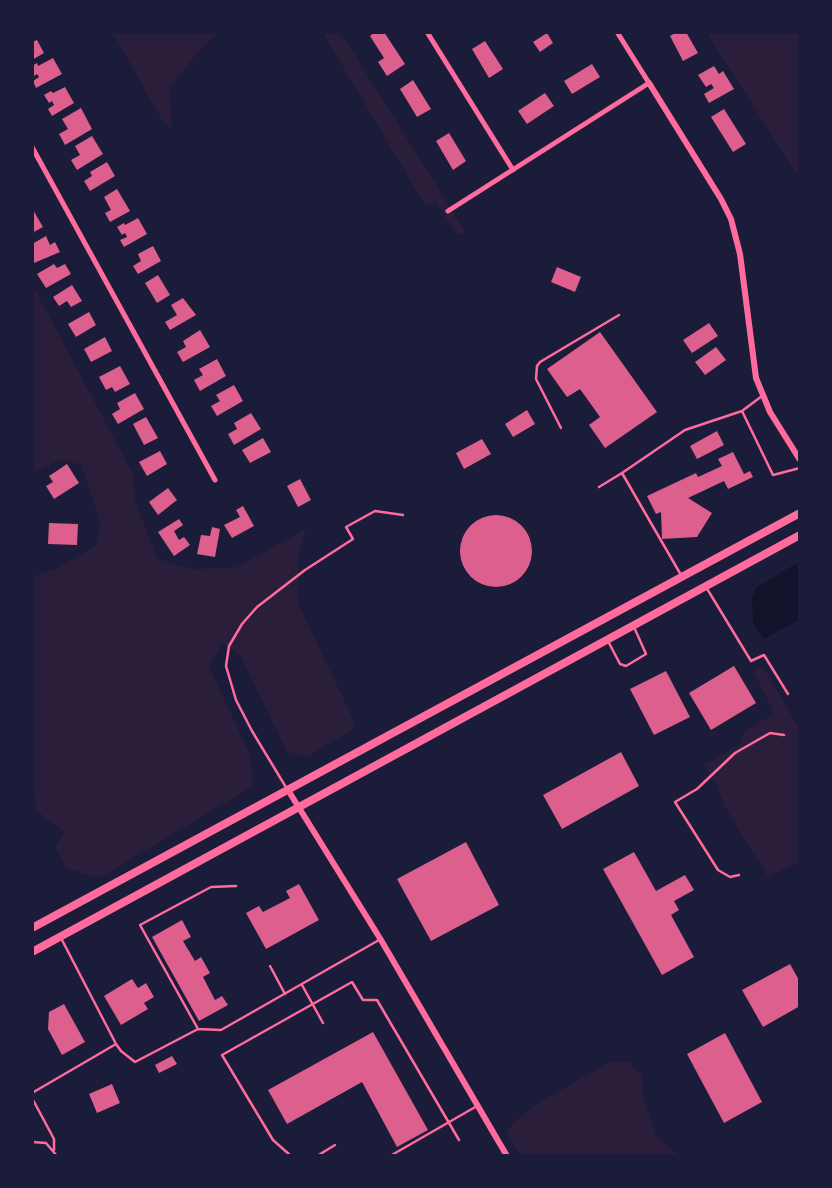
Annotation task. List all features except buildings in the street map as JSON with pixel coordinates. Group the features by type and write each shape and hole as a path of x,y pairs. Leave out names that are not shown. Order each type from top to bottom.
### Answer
{"main road":[{"path":"32,928 800,513"},
{"path":"32,952 800,535"}],"street":[{"path":"426,32 513,170"},
{"path":"617,32 721,199 735,230 742,268 753,368 762,396 800,460"},
{"path":"448,211 649,83"},
{"path":"32,147 215,480"},
{"path":"288,790 381,940 476,1106 507,1156"}],"lane":[{"path":"561,428 536,379 537,366 540,362 619,315"},
{"path":"599,487 685,430 742,411 762,396"},
{"path":"742,411 773,475 800,468"},
{"path":"622,473 681,577"},
{"path":"288,790 252,731 236,700 226,666 229,646 242,624 257,607 305,570 352,539 346,528 375,512 403,515"},
{"path":"705,586 751,661 764,655 788,694"},
{"path":"607,640 620,664 626,666 646,654 633,625"},
{"path":"739,875 730,877 718,870 675,802 697,789 735,753 770,733 784,735"},
{"path":"198,1029 140,925 211,887 236,886"},
{"path":"60,936 116,1044 134,1062 198,1029 221,1030 381,940"},
{"path":"270,966 285,994"},
{"path":"291,1156 273,1140 222,1055 352,982 362,1000 377,1000 459,1140"},
{"path":"302,985 323,1023"},
{"path":"32,1092 116,1044"},
{"path":"32,1098 54,1139 54,1150"},
{"path":"390,1156 476,1106"},
{"path":"32,1142 46,1143 54,1150 57,1156"},
{"path":"317,1156 335,1145"}],"shaded area":[{"path":"113,33 220,33 204,45 169,89 172,128 164,124"},
{"path":"323,33 341,33 466,233 456,233 436,202 426,207"},
{"path":"707,33 799,33 799,178"},
{"path":"32,284 133,474 135,500 157,559 194,569 237,567 306,529 298,558 298,603 353,719 353,729 307,757 287,752 240,655 222,643 209,667 250,754 253,786 99,878 66,868 55,847 64,832 37,811 33,791 33,576 53,570 96,546 100,522 81,465 61,459 33,473"},
{"path":"799,562 799,620 764,639 753,623 752,597 757,587"},
{"path":"759,666 766,671 799,729 799,862 768,877 725,807 717,785 704,764 739,745 744,732 772,715 772,708 754,673 755,669"},
{"path":"609,1062 629,1062 642,1075 643,1097 656,1135 678,1155 520,1155 507,1133 515,1121 537,1104"}]}
